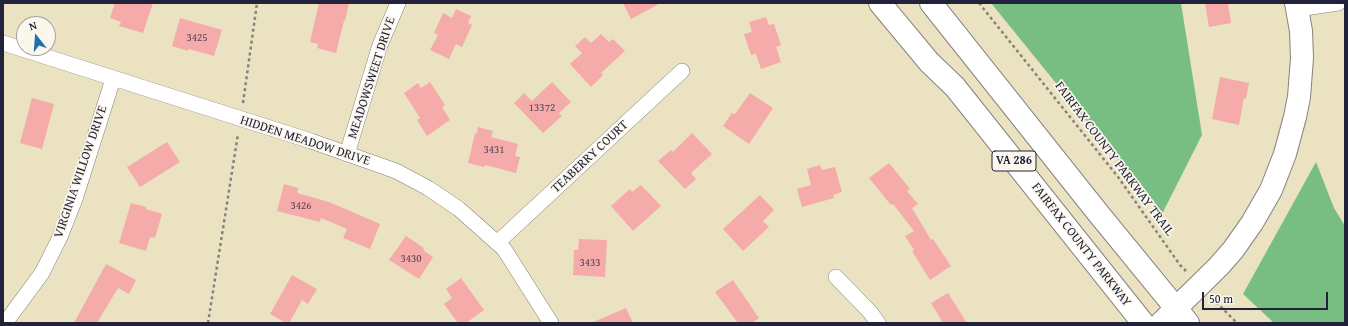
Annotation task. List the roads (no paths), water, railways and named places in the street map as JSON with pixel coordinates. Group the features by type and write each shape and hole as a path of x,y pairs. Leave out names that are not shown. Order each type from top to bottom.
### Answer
{"main road":[{"name":"FAIRFAX COUNTY PARKWAY","path":"880,3 929,62 955,87 1143,323"},
{"name":"VA 286","path":"931,3 1175,318"},
{"path":"1175,318 1200,285 1233,250 1252,223 1271,190 1285,154 1295,117 1300,89 1302,58 1301,31 1297,6"}],"street":[{"name":"MEADOWSWEET DRIVE","path":"347,154 380,44 398,3"},
{"path":"1297,6 1338,3"},
{"name":"HIDDEN MEADOW DRIVE","path":"3,43 396,171 428,188 458,209 504,248 551,323"},
{"name":"TEABERRY COURT","path":"497,243 682,72"},
{"name":"VIRGINIA WILLOW DRIVE","path":"6,323 42,273 60,237 75,199 113,79"},
{"path":"836,277 870,312 878,323"}]}
